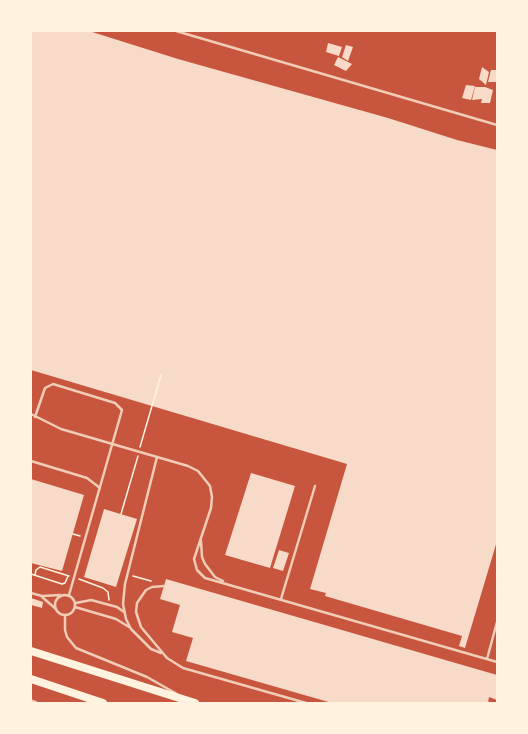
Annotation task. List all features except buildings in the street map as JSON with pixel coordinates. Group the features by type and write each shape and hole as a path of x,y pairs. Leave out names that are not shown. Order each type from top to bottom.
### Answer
{"main road":[{"path":"31,651 193,702"},
{"path":"31,680 103,703"}],"street":[{"path":"31,702 36,703"}],"lane":[{"path":"176,31 497,125"},
{"path":"35,417 45,388 53,384 115,403 122,410 69,595"},
{"path":"31,414 61,429 157,457 198,471 206,478 210,486 212,497 211,508 194,558 197,570 205,578 225,582 497,662"},
{"path":"131,629 124,613 123,604 125,584 157,457"},
{"path":"31,461 88,478 100,488"},
{"path":"281,599 315,486"},
{"path":"201,541 202,557 205,564 215,577 225,582"},
{"path":"164,586 152,587 146,590 138,603 136,612 141,627 162,653 183,668 306,703"},
{"path":"31,593 42,596 69,595 76,603"},
{"path":"57,610 56,603 62,595"},
{"path":"42,596 57,610 65,615 72,613 76,603"},
{"path":"76,603 91,600 117,607 124,613"},
{"path":"75,607 116,619 131,629 151,649 162,653"},
{"path":"65,615 65,630 67,637 76,648 147,677 193,702"},
{"path":"487,659 497,622"}],"path":[{"path":"140,448 162,375"},
{"path":"120,514 138,455"},
{"path":"31,574 62,584 68,576"},
{"path":"128,574 157,583"}]}
